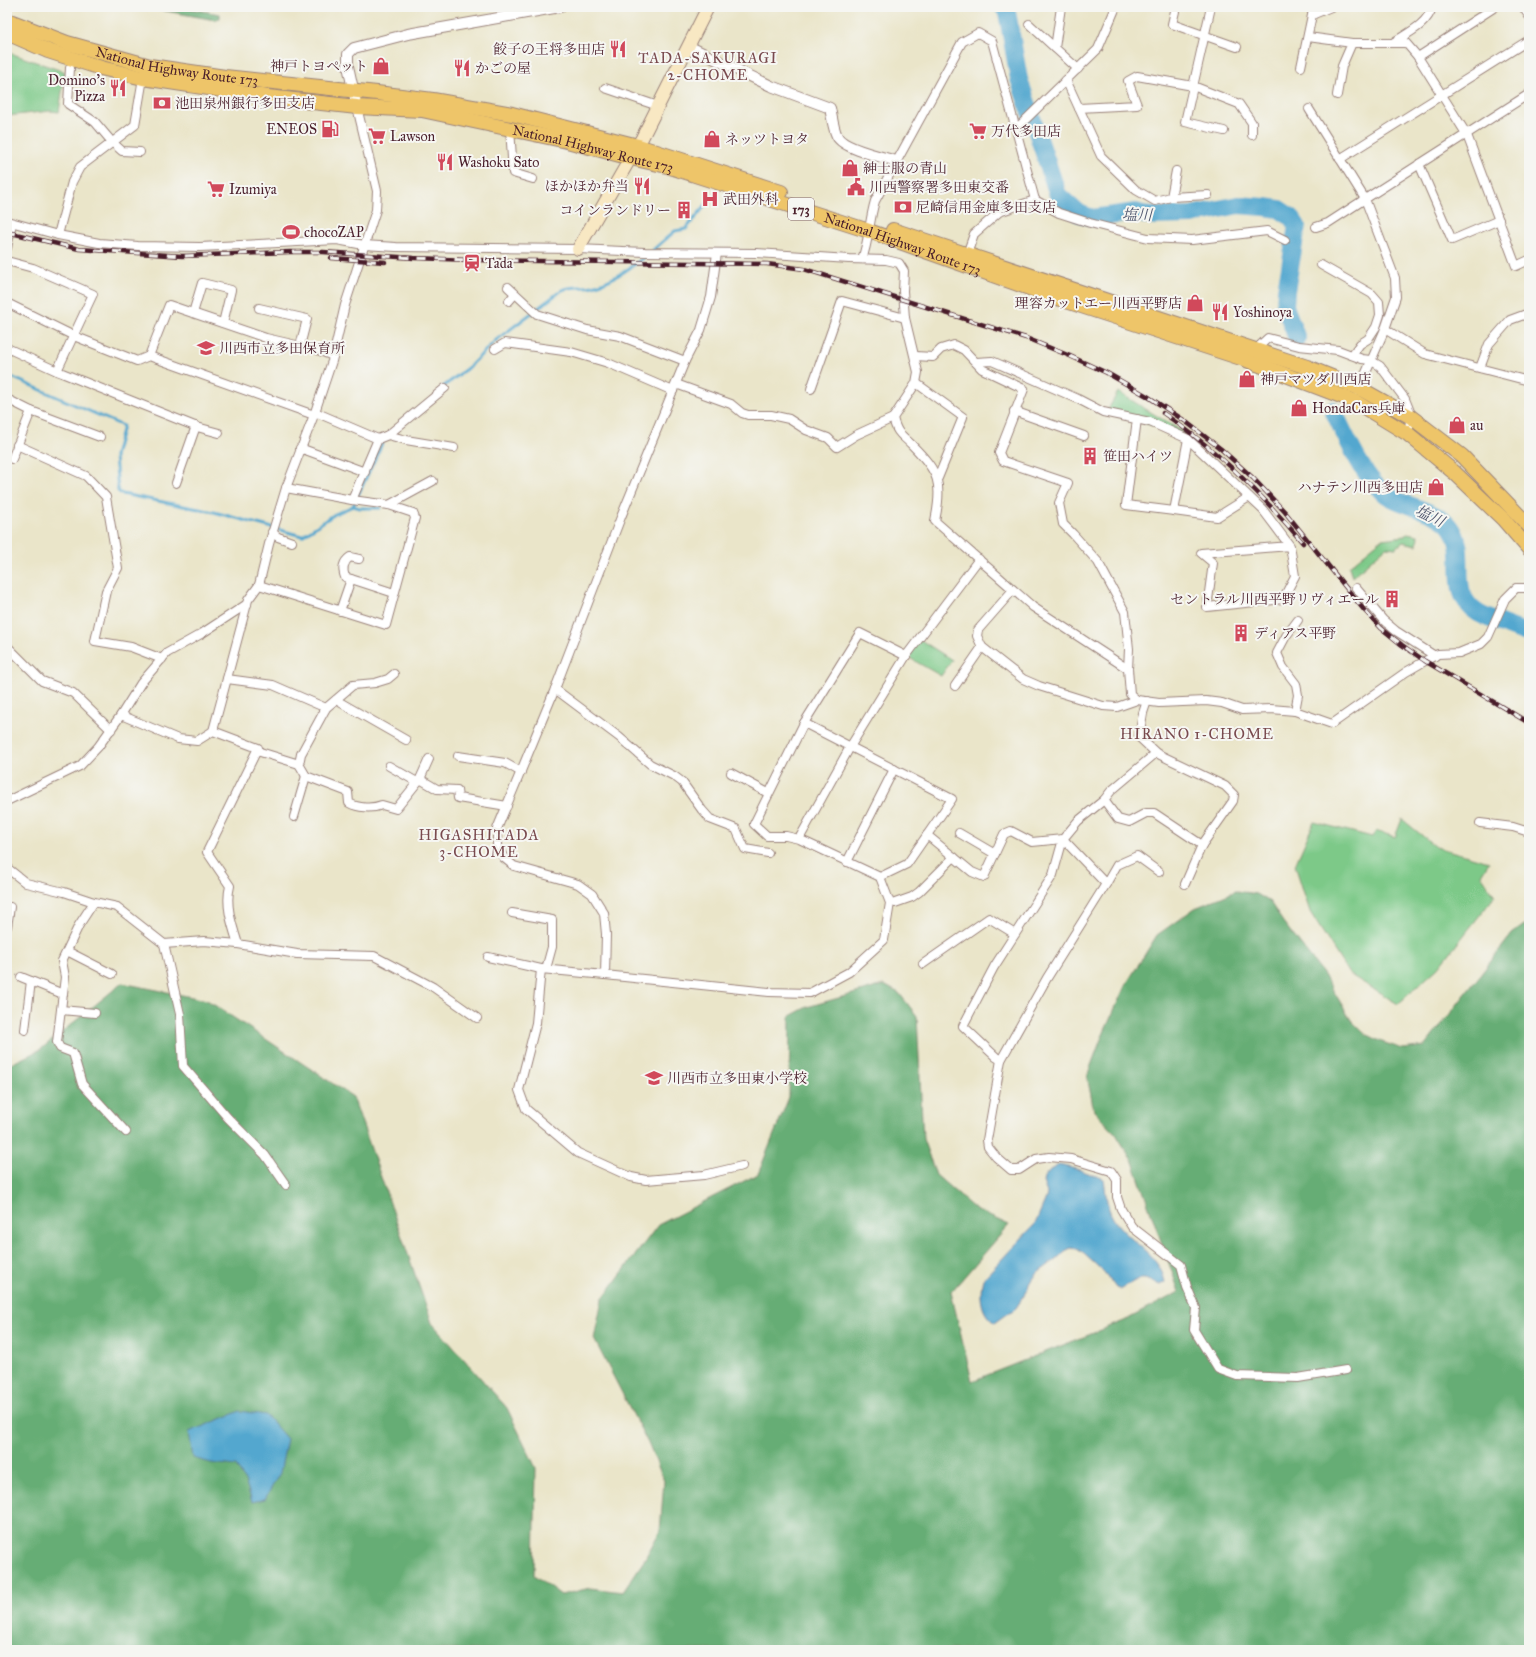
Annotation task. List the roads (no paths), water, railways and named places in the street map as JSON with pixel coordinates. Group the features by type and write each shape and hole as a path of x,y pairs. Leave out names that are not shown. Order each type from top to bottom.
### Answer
{"highway":[{"name":"National Highway Route 173","path":"7,20 67,43 150,66 225,77 354,90 433,100 512,114 638,146 965,259 1307,367 1356,394 1408,434 1455,473 1503,519 1529,549"},
{"name":"National Highway Route 173","path":"7,33 48,51 101,68 143,78 223,91 357,107 422,110 510,128 667,166 870,227"},
{"name":"National Highway Route 173","path":"965,259 1068,301 1356,394 1411,417 1462,456 1529,526"}],"main road":[{"path":"578,249 638,146 708,7"}],"street":[{"path":"121,715 178,739 197,741 213,731 248,600 258,585 272,532 286,488 300,448 315,414 333,356 345,305 376,210 377,191 348,66 348,54 354,48 408,34 560,7"},
{"path":"1055,48 1061,7"},
{"path":"1016,129 1098,49 1116,7"},
{"path":"1176,7 1172,24 1237,47"},
{"path":"1211,7 1185,122 1224,131"},
{"path":"1301,68 1312,11 1330,7"},
{"path":"1394,42 1424,21 1430,14 1432,7"},
{"path":"1418,57 1495,7"},
{"path":"1523,7 1529,16"},
{"path":"1029,24 1078,69"},
{"path":"862,259 867,246 875,201 962,42 978,33 992,41 1036,200 1059,213 1090,223 1148,238 1192,240 1267,231 1285,240"},
{"path":"1308,37 1352,43 1406,43 1418,57 1466,134 1516,266 1529,260"},
{"path":"1340,159 1529,40"},
{"path":"1337,95 1342,66 1352,43"},
{"path":"688,46 771,86 830,108 837,137 843,142 851,147 897,161"},
{"path":"70,68 68,104 95,122 112,142 122,150 140,152"},
{"path":"1079,108 1137,105 1128,81 1137,76 1193,86 1239,104 1252,123 1252,135"},
{"path":"58,235 72,182 80,168 135,125 143,78"},
{"path":"1066,80 1101,156 1136,190 1155,201 1171,197 1208,195"},
{"path":"605,88 658,106"},
{"path":"1316,227 1328,224 1529,94"},
{"path":"1309,109 1365,199 1396,278 1396,297 1385,329 1356,394"},
{"path":"510,128 513,173 533,179"},
{"path":"1419,164 1452,240 1499,220"},
{"path":"1171,197 1176,171"},
{"path":"965,259 974,234 999,212 1036,200"},
{"path":"7,248 10,222 58,235 99,243 168,247 265,245 337,240 364,245 396,248 578,249 886,260 899,263 904,271 903,291 905,318 918,372 916,383 893,418 856,435 837,447 828,438 806,430 789,419 742,413 731,404 674,387 608,363 571,352 505,343 496,349"},
{"path":"606,975 606,934 604,913 592,894 578,884 514,866 504,858 497,847 497,829 555,689 621,517 674,387 701,330 711,297 717,253"},
{"path":"7,261 33,268 93,294 57,371"},
{"path":"1321,265 1372,294 1379,302 1380,315 1376,327 1368,339 1360,344 1352,356"},
{"path":"194,314 202,283 231,290 223,324"},
{"path":"508,287 538,314 587,330 620,336 685,361"},
{"path":"509,301 515,294"},
{"path":"811,389 842,301 905,318"},
{"path":"7,303 74,336 137,360 149,356 315,414 378,439 388,435 445,388"},
{"path":"149,356 169,305 266,338 318,350 333,356"},
{"path":"259,308 307,319 300,346"},
{"path":"1480,368 1489,344 1510,320 1529,313"},
{"path":"1385,329 1425,354 1529,381"},
{"path":"1244,359 1268,338 1299,346 1338,350 1352,356 1370,360 1380,366 1405,399 1411,414 1408,434"},
{"path":"915,356 933,357 941,349 954,345 964,350 982,369 1024,390 1014,411 999,453 1003,461 1068,484 1059,503 1063,524 1098,562 1125,612 1129,649 1128,669 1130,694 1137,700"},
{"path":"7,348 57,371 196,426 219,433"},
{"path":"976,362 992,361 1078,399 1103,412 1150,422 1188,440 1263,510 1290,546 1295,576 1283,599 1207,607 1213,563 1201,553 1290,546"},
{"path":"916,383 963,417 938,478 939,494 934,521 1033,607 1128,669"},
{"path":"7,400 31,411 100,437"},
{"path":"12,459 31,411"},
{"path":"1014,411 1084,436"},
{"path":"893,418 896,430 913,446 938,478"},
{"path":"1136,419 1126,505 1217,517 1249,497"},
{"path":"176,483 196,426"},
{"path":"388,435 406,440 454,448"},
{"path":"352,500 378,439"},
{"path":"1174,511 1188,440"},
{"path":"17,445 86,476 106,497 118,568 106,591 95,641 131,647 162,659"},
{"path":"300,448 365,472"},
{"path":"389,505 433,481"},
{"path":"258,585 386,625 415,518 413,513 389,505 286,488"},
{"path":"272,532 278,537 292,542"},
{"path":"359,559 350,557 346,560 343,570 345,577 394,593"},
{"path":"799,839 850,747 906,656 979,559"},
{"path":"340,611 351,579"},
{"path":"1356,588 1384,620 1396,631 1435,656"},
{"path":"1013,590 978,630 977,636 982,648 1023,678 1039,686 1103,706 1117,707 1137,700 1159,703 1206,701 1222,703 1242,710 1271,709 1295,711 1332,724 1406,672 1438,654 1458,653 1481,644 1488,637 1505,598 1516,588 1529,588"},
{"path":"7,801 80,766 98,747 141,684 167,653 247,604"},
{"path":"1295,711 1298,694 1296,684 1283,667 1277,652 1286,636 1298,620"},
{"path":"488,956 544,969 769,992 810,993 849,972 884,940 890,903 880,878 799,839 786,836 767,836 754,824 768,793 804,723 860,632 906,656"},
{"path":"7,646 42,681 73,693 111,730"},
{"path":"955,686 982,648"},
{"path":"394,674 388,679 375,683 353,685 326,708 301,754 299,764 306,776 348,792 349,803 354,806 375,808 382,805 396,809 418,781 430,759"},
{"path":"227,680 273,685 326,708"},
{"path":"555,689 619,737 650,764 674,776 682,782 710,819 736,829 745,849 768,854"},
{"path":"336,700 406,740"},
{"path":"1147,701 1143,712 1139,737 1156,753 1225,786 1234,795 1233,801 1202,845 1185,884"},
{"path":"804,723 952,799 907,864 880,878"},
{"path":"213,731 258,748 207,852 230,886 227,897 232,924 238,944"},
{"path":"257,751 299,764"},
{"path":"1001,1060 963,1026 994,967 1053,875 1063,839 1078,821 1104,800 1111,791 1156,753"},
{"path":"458,756 505,763 521,772"},
{"path":"389,766 437,789 457,790 458,798 507,806"},
{"path":"847,862 894,769"},
{"path":"731,773 768,793"},
{"path":"294,817 306,776"},
{"path":"1104,800 1118,819 1129,822 1146,813 1154,813 1202,845"},
{"path":"1480,823 1513,827 1529,832"},
{"path":"927,835 972,872 984,877 1004,834 1011,831 1032,842 1063,839"},
{"path":"959,833 995,854"},
{"path":"1063,839 1106,884"},
{"path":"1159,872 1137,856 1117,866 1047,978 1001,1060 987,1140 988,1147 996,1157 1011,1170 1019,1170 1036,1159 1049,1157 1071,1159 1111,1171 1117,1180 1118,1197 1121,1209 1132,1227 1181,1265 1187,1287 1196,1308 1194,1330 1218,1369 1237,1376 1298,1378 1346,1370"},
{"path":"895,903 912,897 920,892 954,857"},
{"path":"7,868 26,883 64,892 94,902 118,907 164,944 180,1014 183,1066 228,1118 265,1155 286,1185"},
{"path":"94,902 79,926 62,961 65,976 57,1042 60,1048 73,1053 82,1084 126,1132"},
{"path":"7,927 10,907"},
{"path":"512,913 552,920 552,947 544,969 536,1023 519,1090 526,1109 578,1153 631,1177 646,1180 704,1175 742,1166"},
{"path":"923,964 989,918 1015,934"},
{"path":"164,944 204,941 238,944 297,954 374,956 433,988 477,1018"},
{"path":"67,951 112,974"},
{"path":"21,977 63,994"},
{"path":"25,1030 31,981"},
{"path":"61,1010 95,1013"}],"water":[{"path":"1059,1165 1080,1170 1104,1179 1108,1204 1113,1218 1126,1234 1157,1263 1165,1282 1160,1285 1148,1280 1140,1279 1120,1289 1116,1288 1104,1272 1084,1254 1077,1249 1071,1248 1039,1272 1030,1282 1025,1294 1016,1308 995,1323 986,1314 982,1303 981,1291 983,1279 1035,1224 1047,1193 1043,1182 1044,1177 1050,1170"},
{"path":"240,1411 266,1415 287,1439 280,1473 265,1499 252,1502 246,1483 236,1466 211,1463 193,1458 189,1432"}],"waterway":[{"name":"塩川","path":"1003,7 1007,12 1019,79 1058,195 1078,213 1093,218 1136,212 1148,216 1191,215 1238,205 1279,209 1291,217 1297,226 1286,291 1285,306 1297,339"},
{"path":"653,250 675,231 686,229 709,201"},
{"path":"443,387 470,366 495,341 562,290 593,286 601,283 622,273 649,254"},
{"path":"7,375 123,426 115,456 118,491 122,494 214,512 302,536 335,514 353,506 360,508 380,508"},
{"name":"塩川","path":"1333,410 1358,460 1374,484 1394,499 1431,513 1449,525 1455,536 1458,547 1460,583 1462,594 1468,604 1478,613 1496,622 1529,634"},
{"path":"353,506 384,439"}],"railway":[{"path":"7,232 79,249 182,256 323,252 471,260 767,264 804,269 1026,338 1107,373 1147,396 1185,421 1221,449 1253,478 1285,512 1364,610 1381,628 1425,661 1529,723"},
{"path":"331,258 385,262"},
{"path":"1163,413 1183,427 1238,473 1303,543"}],"place":[{"name":"餃子の王将多田店","path":"618,49"},
{"name":"神戸トヨペット","path":"381,66"},
{"name":"かごの屋","path":"462,68"},
{"name":"Domino's Pizza","path":"118,88"},
{"name":"池田泉州銀行多田支店","path":"162,103"},
{"name":"ENEOS","path":"330,129"},
{"name":"万代多田店","path":"978,131"},
{"name":"Lawson","path":"377,136"},
{"name":"ネッツトヨタ","path":"712,139"},
{"name":"Washoku Sato","path":"445,162"},
{"name":"紳士服の青山","path":"850,168"},
{"name":"ほかほか弁当","path":"642,186"},
{"name":"川西警察署多田東交番","path":"856,187"},
{"name":"Izumiya","path":"216,189"},
{"name":"武田外科","path":"710,199"},
{"name":"尼崎信用金庫多田支店","path":"903,207"},
{"name":"コインランドリー","path":"684,210"},
{"name":"chocoZAP","path":"291,232"},
{"name":"Tada","path":"472,263"},
{"name":"理容カットエー川西平野店","path":"1195,303"},
{"name":"Yoshinoya","path":"1220,312"},
{"name":"川西市立多田保育所","path":"206,348"},
{"name":"神戸マツダ川西店","path":"1247,379"},
{"name":"HondaCars兵庫","path":"1299,408"},
{"name":"au","path":"1457,425"},
{"name":"笹田ハイツ","path":"1090,456"},
{"name":"ハナテン川西多田店","path":"1436,487"},
{"name":"セントラル川西平野リヴィエール","path":"1392,599"},
{"name":"ディアス平野","path":"1241,633"},
{"name":"川西市立多田東小学校","path":"654,1078"}],"district":[{"name":"TADA-SAKURAGI 2-CHOME","path":"708,66"},
{"name":"HIRANO 1-CHOME","path":"1197,734"},
{"name":"HIGASHITADA 3-CHOME","path":"479,844"}]}
